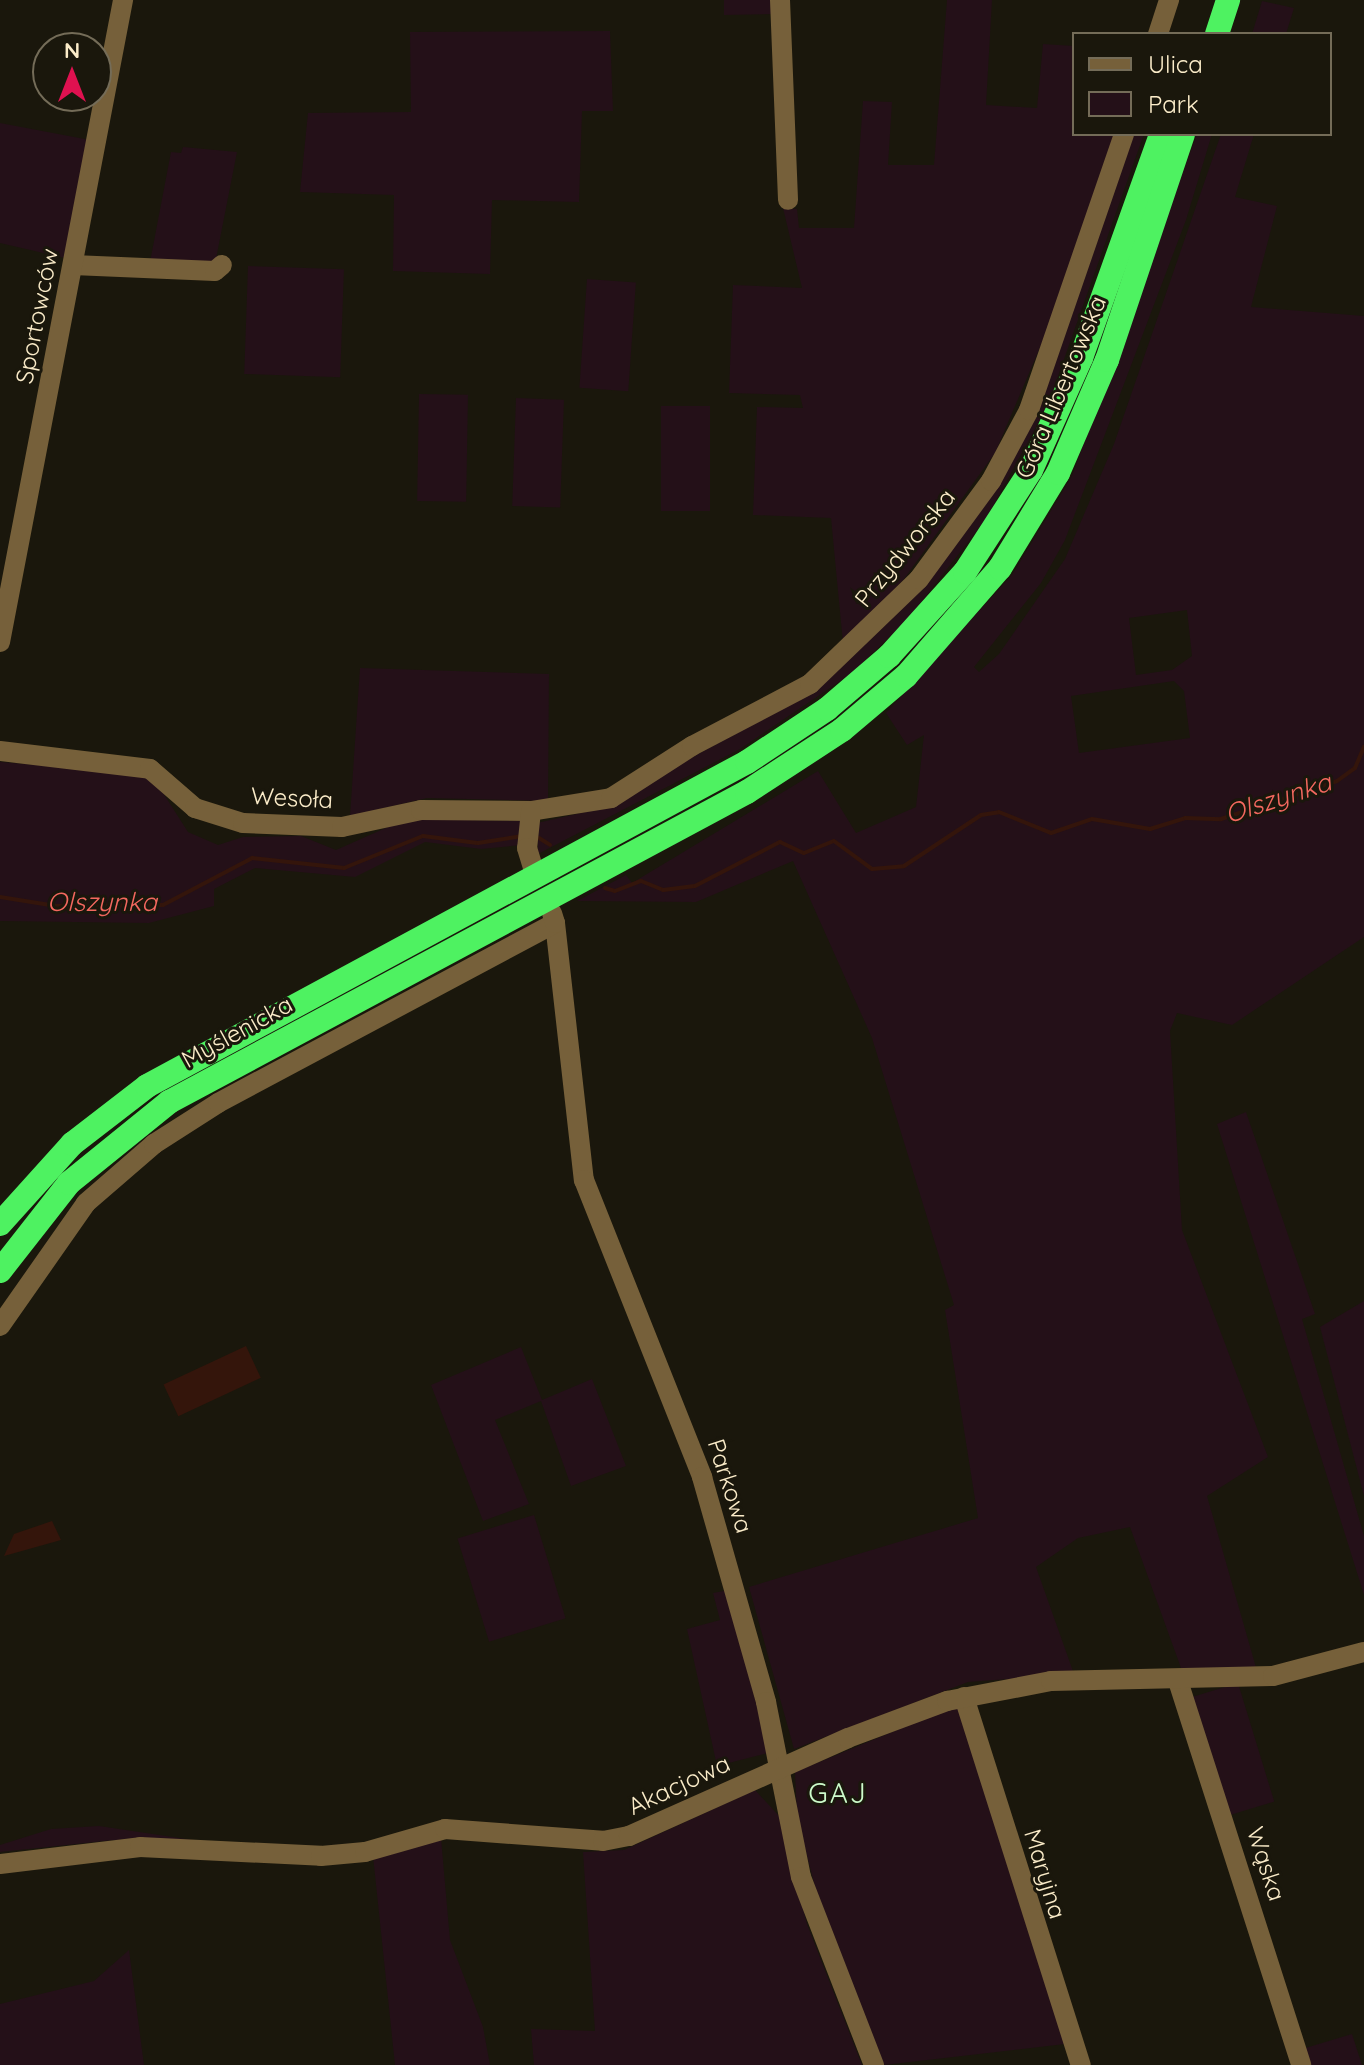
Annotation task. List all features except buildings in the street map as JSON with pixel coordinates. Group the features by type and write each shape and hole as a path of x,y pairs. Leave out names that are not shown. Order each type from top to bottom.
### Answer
{"highway":[{"path":"1218,32 1228,0"},
{"name":"Góra Libertowska","path":"535,875 803,726 869,675 945,597 1002,520 1045,443 1160,136"},
{"name":"Góra Libertowska","path":"550,912 807,754 890,691 956,624 1014,548 1068,452 1182,136"},
{"name":"Myślenicka","path":"0,1224 72,1144 147,1086 535,875"},
{"name":"Myślenicka","path":"0,1271 69,1183 146,1117 550,912"}],"street":[{"name":"Sportowców","path":"0,642 123,0"},
{"path":"780,0 788,200"},
{"path":"1159,32 1169,0"},
{"name":"Przydworska","path":"531,811 611,798 692,746 780,704 859,644 919,579 991,481 1029,410 1123,136"},
{"path":"73,265 215,271 222,265"},
{"name":"Wesoła","path":"0,751 150,769 195,808 243,823 318,828 421,810 531,811"},
{"path":"531,811 527,848 535,875"},
{"path":"0,1326 86,1203 154,1144 218,1103 550,912"},
{"name":"Parkowa","path":"550,912 584,1180 702,1477 766,1702 801,1877 874,2065"},
{"name":"Akacjowa","path":"0,1864 140,1847 321,1856 365,1852 445,1829 603,1841 684,1814 777,1769 964,1697 1051,1681 1178,1681 1273,1676 1364,1652"},
{"name":"Wąska","path":"1178,1681 1301,2065"},
{"name":"Maryjna","path":"964,1697 1081,2065"}],"green space":[{"path":"724,0 770,0 774,14 724,15"},
{"path":"947,0 992,0 986,105 1037,108 1043,44 1072,46 1072,136 1116,136 1061,298 995,453 904,579 843,643 831,518 753,515 757,407 803,408 800,395 729,393 733,285 802,288 783,208 797,209 799,228 854,228 863,101 892,102 888,165 934,165"},
{"path":"1262,1 1294,8 1287,32 1253,32"},
{"path":"610,31 613,111 582,111 579,202 492,200 490,274 393,271 394,195 300,192 308,113 411,112 410,32"},
{"path":"0,123 90,140 65,258 0,243"},
{"path":"1127,136 1143,136 1047,407 986,519 908,619 852,673 740,749 538,854 537,823 594,810 765,718 982,503"},
{"path":"1196,136 1211,136 1186,220 1065,540 1041,583 974,667 979,672 999,654 1065,559 1114,444 1220,136 1253,136 1235,197 1277,206 1251,307 1364,316 1364,937 1232,1025 1177,1013 1170,1031 1182,1230 1268,1457 1207,1496 1257,1671 1181,1668 1130,1527 1078,1538 1036,1567 1074,1674 968,1682 794,1749 749,1587 978,1518 945,1310 954,1305 872,1038 793,861 696,902 577,901 626,875 632,883 818,771 856,833 916,807 924,735 907,745 886,713 1012,575 1072,476","holes":["1187,610 1192,656 1172,670 1136,675 1129,618","1174,681 1184,691 1190,738 1079,753 1071,696"]},
{"path":"183,147 237,152 215,264 150,262 171,152 181,153"},
{"path":"248,266 344,269 340,377 244,374"},
{"path":"587,279 636,282 628,391 579,388"},
{"path":"419,394 468,395 466,502 417,501"},
{"path":"516,398 564,400 560,508 512,506"},
{"path":"661,406 710,406 710,511 661,511"},
{"path":"360,668 549,674 548,801 427,798 350,816"},
{"path":"0,762 151,774 188,832 218,845 243,837 301,836 336,850 406,819 523,821 522,845 481,849 425,842 355,877 255,868 214,889 214,906 149,923 0,921"},
{"path":"1246,1112 1315,1314 1302,1319 1364,1536 1364,1595 1217,1124"},
{"path":"1364,1301 1364,1496 1320,1327"},
{"path":"521,1347 542,1400 592,1379 626,1466 571,1486 541,1401 495,1420 529,1504 483,1521 431,1385"},
{"path":"534,1515 566,1618 489,1642 457,1538"},
{"path":"729,1590 768,1753 717,1766 687,1629 720,1620 713,1593"},
{"path":"1238,1683 1274,1802 1223,1817 1186,1699"},
{"path":"960,1704 1065,2044 884,2065 821,1910 797,1817 795,1772"},
{"path":"755,1790 780,1817 807,1924 862,2065 534,2065 531,2029 595,2031 583,1852 624,1850"},
{"path":"99,1826 253,1849 114,1840 0,1852 0,1845 51,1829"},
{"path":"441,1838 450,1940 483,2027 490,2065 395,2065 373,1856"},
{"path":"129,1950 144,2065 0,2065 0,2004 94,1981"},
{"path":"1352,2034 1362,2065 1307,2065 1302,2049"}],"shaded area":[{"path":"246,1346 261,1378 178,1416 164,1384"},
{"path":"52,1521 61,1540 4,1556 14,1534"}],"waterway":[{"name":"Olszynka","path":"605,888 615,891 641,881 663,890 695,886 780,842 804,853 834,841 872,869 904,866 981,815 999,812 1051,833 1092,819 1150,829 1185,818 1221,819 1337,781 1355,768 1364,747"},
{"name":"Olszynka","path":"0,897 56,906 163,905 252,858 344,868 423,836 478,843 522,836"},
{"name":"Olszynka","path":"539,838 550,845"}],"district":[{"name":"GAJ","path":"838,1793"}]}
